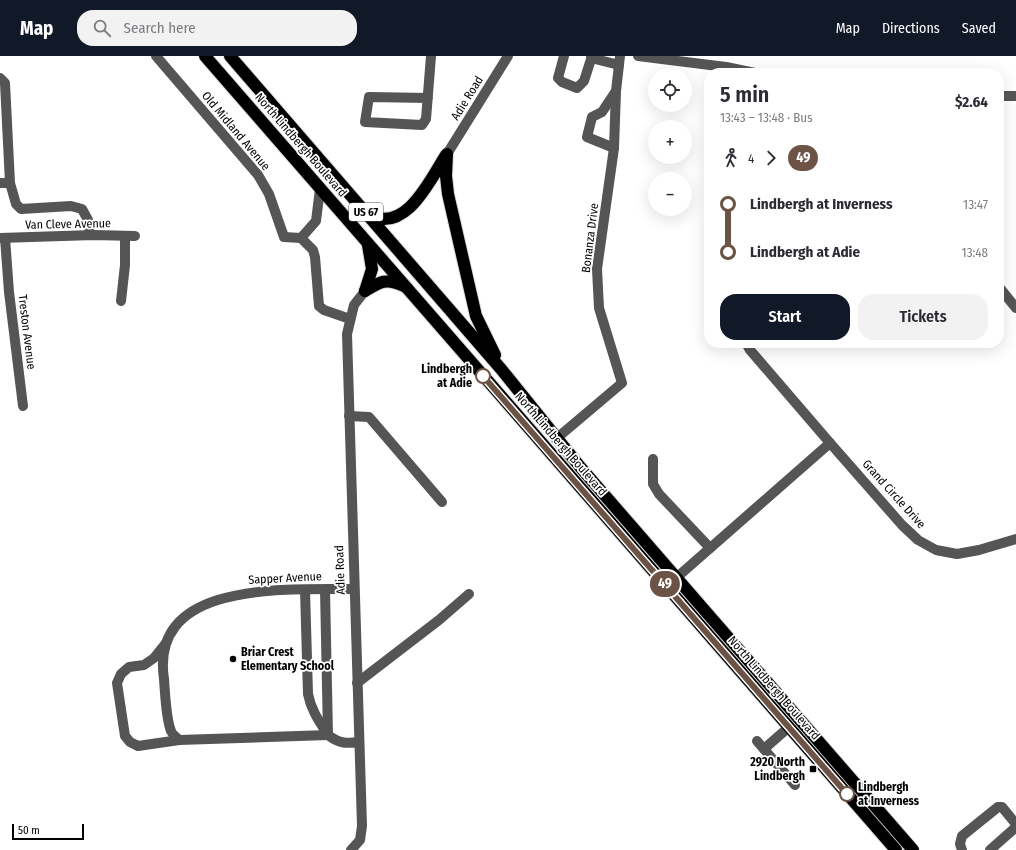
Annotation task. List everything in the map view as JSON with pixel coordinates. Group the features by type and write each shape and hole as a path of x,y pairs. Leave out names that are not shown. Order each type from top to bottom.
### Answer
{"highway":[{"name":"North Lindbergh Boulevard","path":"205,56 896,850"},
{"name":"North Lindbergh Boulevard","path":"230,56 501,369 557,438 676,578 913,850"},
{"path":"367,214 375,218 388,219 397,216 408,209 419,197 447,154"},
{"path":"447,154 446,176 448,194 476,316 501,369"},
{"path":"365,291 372,269 368,244"},
{"path":"365,291 382,281 393,281 405,286"}],"street":[{"name":"Old Midland Avenue","path":"156,56 258,175 269,194 284,237 301,238"},
{"path":"428,98 368,97 366,122 422,125 426,119 428,98 431,56"},
{"name":"Adie Road","path":"447,154 508,56"},
{"path":"564,56 558,78 562,82 577,88 584,81 592,57 619,61"},
{"path":"638,56 713,68"},
{"name":"Bonanza Drive","path":"557,438 622,383 599,308 597,268 614,148 616,91 619,61"},
{"path":"0,78 5,84 5,183 16,204 21,209 72,206 82,208 88,220 90,235"},
{"path":"614,148 587,137 592,117 602,112 616,91"},
{"path":"1004,96 1016,96"},
{"path":"320,189 316,221 301,238 313,250 315,257 319,306 324,310 350,319"},
{"name":"Van Cleve Avenue","path":"3,238 90,235 125,237 135,236"},
{"path":"121,301 125,265 125,237"},
{"name":"Treston Avenue","path":"3,238 23,406"},
{"name":"Adie Road","path":"351,850 360,840 362,826 347,334 354,305 365,291"},
{"path":"1004,293 1016,308"},
{"name":"Grand Circle Drive","path":"749,348 902,525 918,540 936,550 958,554 979,550 1016,539"},
{"path":"349,416 369,417 442,502"},
{"path":"676,578 830,443"},
{"path":"653,459 653,484 659,494 710,548"},
{"name":"Sapper Avenue","path":"166,643 176,624 196,610 218,599 246,592 354,589"},
{"path":"305,590 308,694 310,704 315,716 328,735 336,742 347,744 359,742"},
{"path":"325,590 328,735"},
{"path":"357,683 440,620 469,594"},
{"path":"166,643 154,658 144,665 129,667 121,674 118,683 118,691 125,736 130,742 138,746 179,740 328,735"},
{"path":"166,643 162,667 171,731 179,740"},
{"path":"764,749 789,727"},
{"path":"757,741 795,785"},
{"path":"962,850 960,844 962,836 998,807 1002,807 1016,826 990,850"}],"bus line":[{"name":"49","path":"483,376 847,794"}],"place":[{"name":"Lindbergh at Adie","path":"483,376"},
{"name":"Briar Crest Elementary School","path":"233,659"},
{"name":"2920 North Lindbergh","path":"813,769"},
{"name":"Lindbergh at Inverness","path":"847,794"}]}
